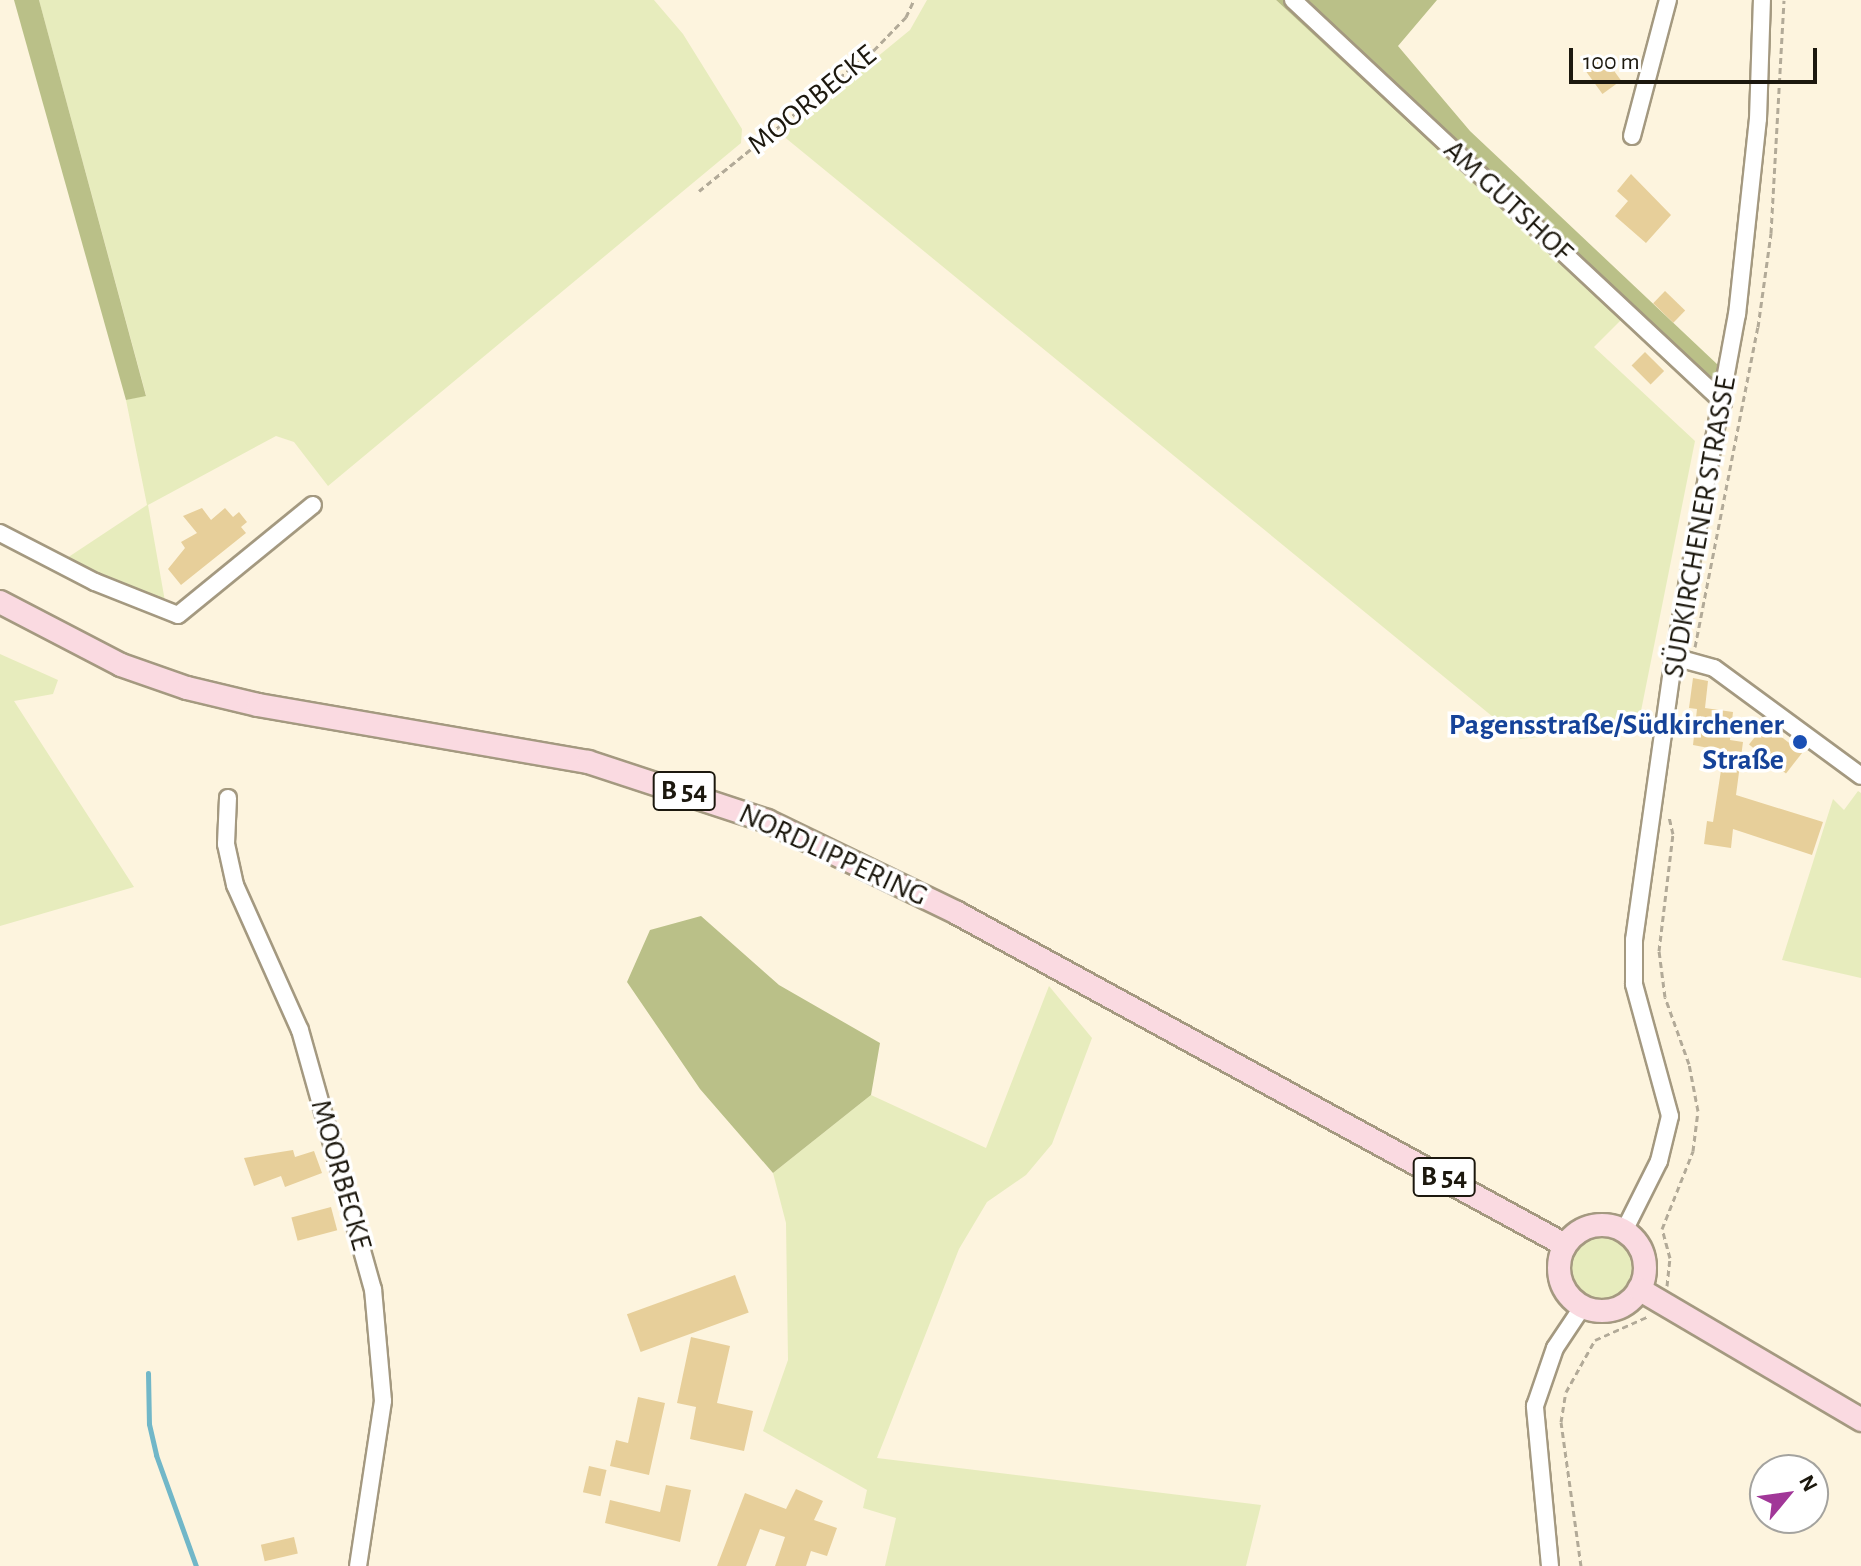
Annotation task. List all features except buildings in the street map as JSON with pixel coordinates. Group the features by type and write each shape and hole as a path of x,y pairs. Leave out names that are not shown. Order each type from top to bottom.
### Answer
{"main road":[{"name":"NORDLIPPERING","path":"0,602 121,665 187,688 271,708 588,762 767,821 957,913 1565,1245"},
{"path":"1598,1225 1624,1231 1642,1253 1649,1295 1612,1310 1583,1306 1563,1287 1559,1273 1565,1245 1574,1235 1598,1225"},
{"path":"1649,1295 1861,1420"}],"street":[{"name":"AM GUTSHOF","path":"1293,0 1723,402"},
{"path":"1632,136 1668,0"},
{"name":"SÜDKIRCHENER STRASSE","path":"1624,1231 1659,1161 1670,1116 1634,984 1634,940 1674,657 1723,402 1751,194 1762,0"},
{"path":"0,533 95,582 178,615 313,505"},
{"path":"1674,657 1692,659 1714,668 1861,776"},
{"name":"MOORBECKE","path":"228,798 226,844 235,885 300,1030 373,1289 383,1401 358,1566"},
{"path":"1550,1566 1535,1406 1555,1348 1583,1306"}],"path":[{"name":"MOORBECKE","path":"699,191 874,50 906,17 914,0"},
{"path":"1692,659 1758,327 1771,233 1784,0"},
{"path":"1581,1566 1561,1422 1566,1392 1585,1351 1595,1340 1640,1324 1649,1295 1670,1276 1662,1229 1693,1151 1698,1111 1689,1064 1665,997 1659,951 1673,834 1668,811"}],"green space":[{"path":"14,0 39,0 146,396 126,400"},
{"path":"39,0 654,0 683,34 742,129 741,143 328,486 294,442 276,436 148,505 166,607 67,558 147,505 126,400 146,395"},
{"path":"927,0 1276,0 1622,319 1594,347 1695,441 1638,726 1520,739 782,135 910,30"},
{"path":"1276,0 1437,0 1398,46 1470,131 1718,365 1710,402"},
{"path":"0,654 58,680 53,694 14,701 134,887 0,926"},
{"path":"1858,791 1861,793 1861,978 1782,960 1833,799 1844,810"},
{"path":"701,916 779,985 880,1043 871,1095 773,1173 700,1089 627,982 650,930"},
{"path":"1049,986 1092,1038 1052,1144 1026,1175 987,1202 959,1249 877,1458 1261,1505 1246,1566 885,1566 896,1518 863,1508 867,1490 763,1431 788,1360 786,1223 773,1173 871,1095 986,1148"},
{"path":"1595,1236 1607,1236 1624,1245 1631,1256 1631,1280 1624,1291 1607,1300 1595,1300 1583,1295 1574,1286 1569,1274 1569,1262 1574,1250 1583,1241"}],"waterway":[{"path":"148,1373 149,1424 156,1455 196,1566"}],"place":[{"name":"Pagensstraße/Südkirchener Straße","path":"1800,742"}]}
